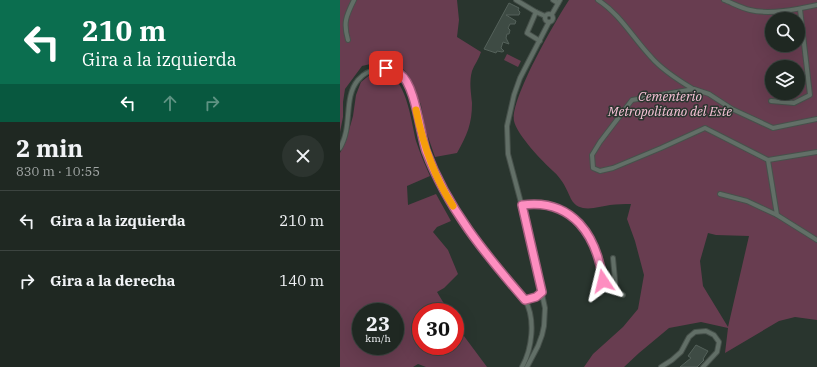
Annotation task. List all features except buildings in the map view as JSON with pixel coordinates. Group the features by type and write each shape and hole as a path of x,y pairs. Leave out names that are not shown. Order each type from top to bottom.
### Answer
{"street":[{"path":"348,40 344,29 345,18 354,0"},
{"path":"516,0 546,16 549,13 552,14"},
{"path":"527,367 538,346 544,326 545,308 522,205 508,154 507,126 514,95 520,78 549,22 553,19 552,14 559,2 553,0"},
{"path":"598,0 607,6 621,20 652,58 669,73 694,89 709,94 732,109 773,128 817,119"},
{"path":"724,0 750,10 767,12 800,9 817,5"},
{"path":"771,101 794,103 810,95 800,9"},
{"path":"536,12 528,33 540,40"},
{"path":"546,16 546,20 549,22"},
{"path":"340,148 346,136 350,98 358,80 369,71 381,68 401,74 410,87 426,151 447,196 465,224 499,270 525,300 529,314 531,333 529,350 522,367"},
{"path":"694,89 632,100 592,155 593,168 600,171 613,168 705,128 768,160 817,152"},
{"path":"768,160 778,215"},
{"path":"720,194 746,201 778,215 817,240"},
{"path":"522,205 545,204 558,208 581,225 596,250 601,266 603,281 600,289"},
{"path":"613,258 616,291"},
{"path":"603,281 623,295"},
{"path":"525,300 536,297 542,292"},
{"path":"661,367 681,352 689,337 695,332 706,331 714,335 719,342 717,352 704,367"}],"green space":[{"path":"340,0 457,0 459,20 457,37 481,52 471,75 470,87 472,110 470,123 457,153 435,157 426,131 421,105 410,78 400,66 379,62 362,66 345,89 343,117 340,132"},
{"name":"Cementerio Metropolitano del Este","path":"569,0 817,0 817,320 795,317 779,321 725,353 728,328 701,322 669,328 624,367 584,367 593,354 623,327 638,309 644,275 635,241 627,219 631,204 583,208 574,204 562,181 525,141 516,127 514,121 515,110 519,96 526,78 545,41","holes":["708,233 716,235 749,236 728,327 703,286 700,261"]},
{"path":"507,54 521,61 518,67 504,60"},
{"path":"371,74 385,74 395,79 400,86 408,105 416,141 430,176 407,186 408,205 436,194 451,221 437,227 433,232 448,250 458,274 444,288 437,292 444,303 412,303 412,355 464,355 464,336 487,367 426,367 418,364 413,367 340,367 340,153 346,141 353,116 356,95 361,82"}],"slow traffic":[{"path":"416,110 422,138 429,158 443,189 453,206"}],"route":[{"path":"386,68 401,74 410,87 426,151 443,189 458,215 499,270 525,300 530,300 542,292 522,205 545,204 558,208 581,225 596,250 601,266 603,281"}]}
